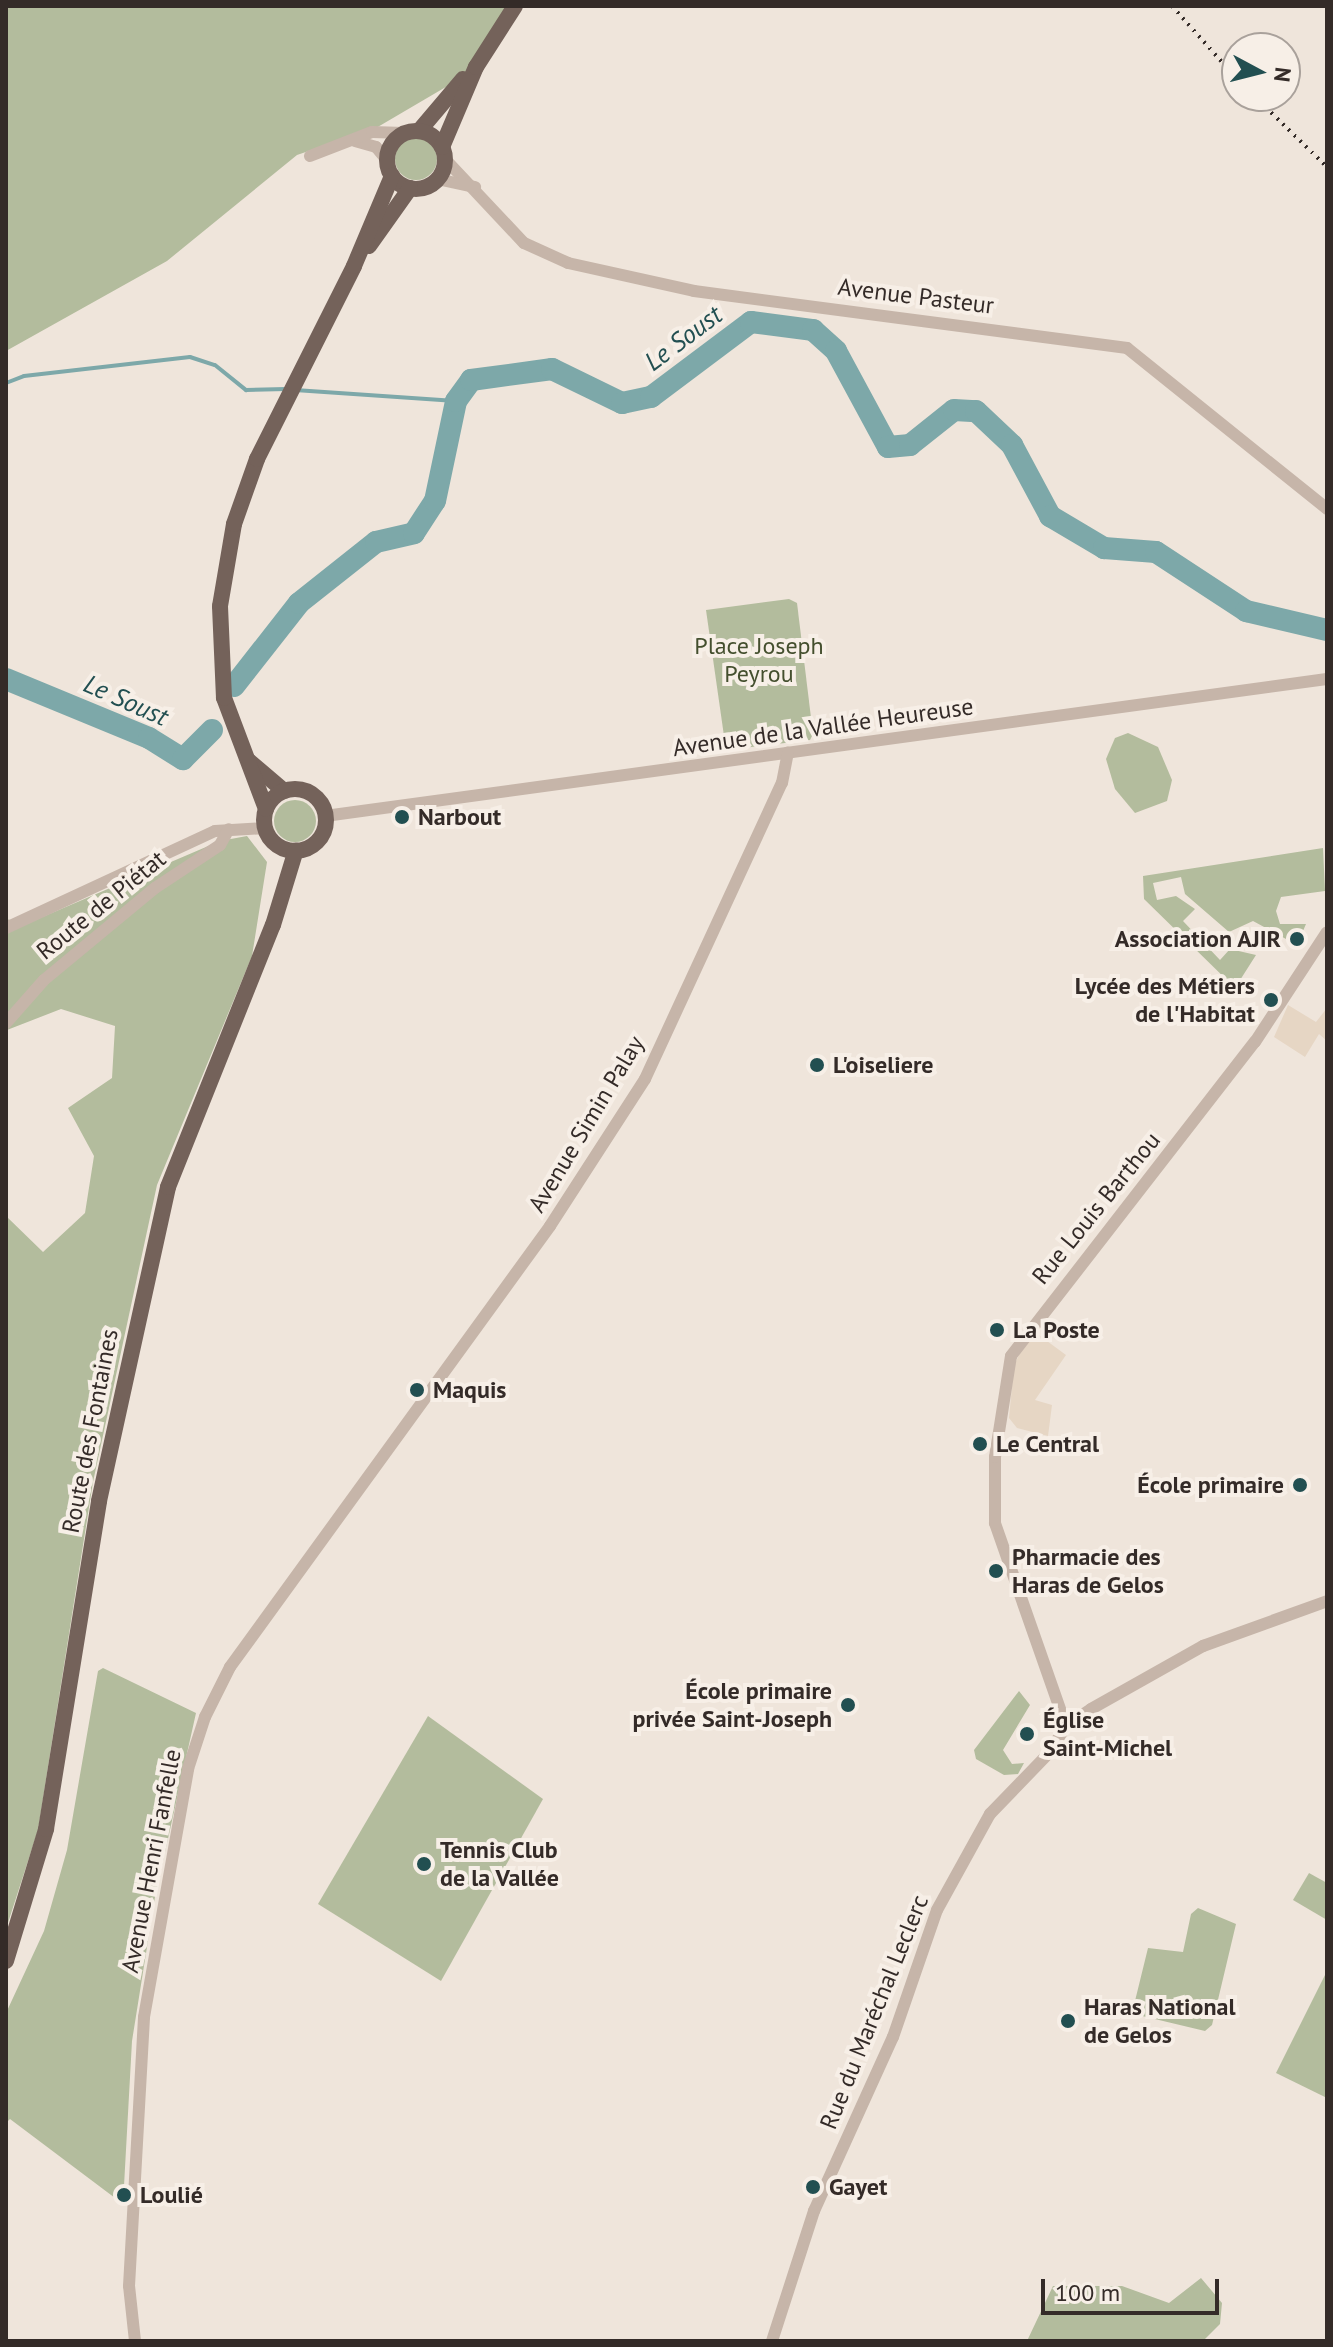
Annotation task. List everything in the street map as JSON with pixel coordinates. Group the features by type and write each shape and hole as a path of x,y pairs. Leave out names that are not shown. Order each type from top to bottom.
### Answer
{"main road":[{"path":"354,266 410,188 437,179 476,67 515,6"},
{"path":"240,749 284,791 315,796 325,816 318,840 288,848 266,828 266,809 240,749 222,683 223,579 244,493 290,390 354,266 389,168 411,132 476,67"},
{"path":"411,132 444,153"},
{"path":"389,168 410,188"},
{"path":"266,809 284,791"},
{"name":"Route des Fontaines","path":"6,1961 46,1829 99,1501 168,1187 273,925 288,848"}],"street":[{"path":"310,156 372,132 411,132"},
{"path":"352,141 376,147 389,168"},
{"name":"Avenue Pasteur","path":"444,153 524,243 568,263 694,291 1127,348 1327,509"},
{"path":"437,179 475,187"},
{"name":"Avenue de la Vallée Heureuse","path":"325,816 1327,679"},
{"name":"Avenue Simin Palay","path":"388,1446 550,1226 645,1079 782,783 788,753"},
{"path":"6,928 229,829 266,828"},
{"name":"Route de Piétat","path":"6,1023 44,980 155,888 220,845 229,829"},
{"name":"Rue Louis Barthou","path":"1066,1726 995,1523 995,1457 1011,1356 1023,1332 1246,1054 1327,932"},
{"name":"Avenue Henri Fanfelle","path":"135,2341 129,2286 144,2017 188,1769 205,1717 230,1667 388,1446"},
{"path":"1066,1726 1203,1646 1327,1601"},
{"name":"Rue du Maréchal Leclerc","path":"772,2341 814,2211 893,2037 957,1868 990,1814 1049,1753 1066,1726"}],"green space":[{"path":"6,6 515,6 485,64 376,128 297,155 167,261 6,351"},
{"path":"416,138 431,144 437,159 431,174 416,180 401,174 395,159 401,144"},
{"name":"Place Joseph Peyrou","path":"789,599 797,603 813,734 810,740 726,750 706,610"},
{"path":"1128,733 1158,747 1172,780 1167,801 1135,813 1115,789 1106,759 1115,738"},
{"path":"295,800 310,806 316,821 310,836 295,842 280,836 274,821 280,806"},
{"path":"247,836 267,862 252,956 157,1185 93,1482 38,1830 6,1929 6,1216 43,1252 85,1213 94,1156 68,1108 112,1078 115,1026 61,1009 7,1030 6,1041 6,919 26,924 220,841"},
{"path":"1323,848 1325,891 1281,897 1276,911 1280,924 1306,924 1297,945 1253,921 1229,932 1185,894 1181,877 1153,883 1157,900 1176,896 1195,909 1183,921 1220,960 1230,949 1256,955 1235,988 1144,899 1143,876"},
{"path":"103,1668 196,1713 155,1897 132,2041 123,2204 10,2119 6,2123 6,2013 44,1931 67,1850 98,1671"},
{"path":"1019,1691 1030,1705 1003,1750 1012,1764 1024,1763 1018,1774 1004,1775 976,1759 974,1750"},
{"name":"Tennis Club de la Vallée","path":"428,1716 543,1799 441,1981 318,1904"},
{"path":"1309,1873 1327,1883 1327,1920 1293,1900"},
{"path":"1198,1908 1236,1924 1212,2025 1205,2031 1138,2015 1134,2005 1148,1948 1183,1952 1191,1914"},
{"path":"1327,1971 1327,2098 1276,2073"},
{"path":"1201,2278 1222,2303 1220,2324 1203,2341 1027,2341 1053,2286 1122,2286 1169,2303"}],"shaded area":[{"path":"1288,1005 1316,1022 1327,1008 1327,1041 1319,1034 1305,1057 1274,1037"},
{"path":"1032,1330 1066,1355 1035,1400 1052,1405 1048,1436 1017,1428 1009,1418 1014,1365"}],"waterway":[{"name":"Le Soust","path":"234,686 299,603 376,542 414,533 435,501 456,401 471,380 552,369 622,403 651,397 751,322 813,330 836,351 888,447 910,445 954,410 976,411 1012,445 1050,516 1104,548 1156,552 1246,611 1327,630"},
{"path":"6,383 24,376 190,357 215,365 246,390 286,389"},
{"path":"295,390 456,401"},
{"name":"Le Soust","path":"6,679 149,738 183,759 212,730"}],"railway":[{"path":"1172,6 1221,61"},
{"path":"1270,112 1327,167"}],"place":[{"name":"Narbout","path":"402,817"},
{"name":"Association AJIR","path":"1297,939"},
{"name":"Lycée des Métiers de l'Habitat","path":"1271,1000"},
{"name":"L'oiseliere","path":"817,1065"},
{"name":"La Poste","path":"997,1330"},
{"name":"Maquis","path":"417,1390"},
{"name":"Le Central","path":"980,1444"},
{"name":"École primaire","path":"1300,1485"},
{"name":"Pharmacie des Haras de Gelos","path":"996,1571"},
{"name":"École primaire privée Saint-Joseph","path":"848,1705"},
{"name":"Église Saint-Michel","path":"1027,1734"},
{"name":"Tennis Club de la Vallée","path":"424,1864"},
{"name":"Haras National de Gelos","path":"1068,2021"},
{"name":"Gayet","path":"813,2187"},
{"name":"Loulié","path":"124,2195"}]}
